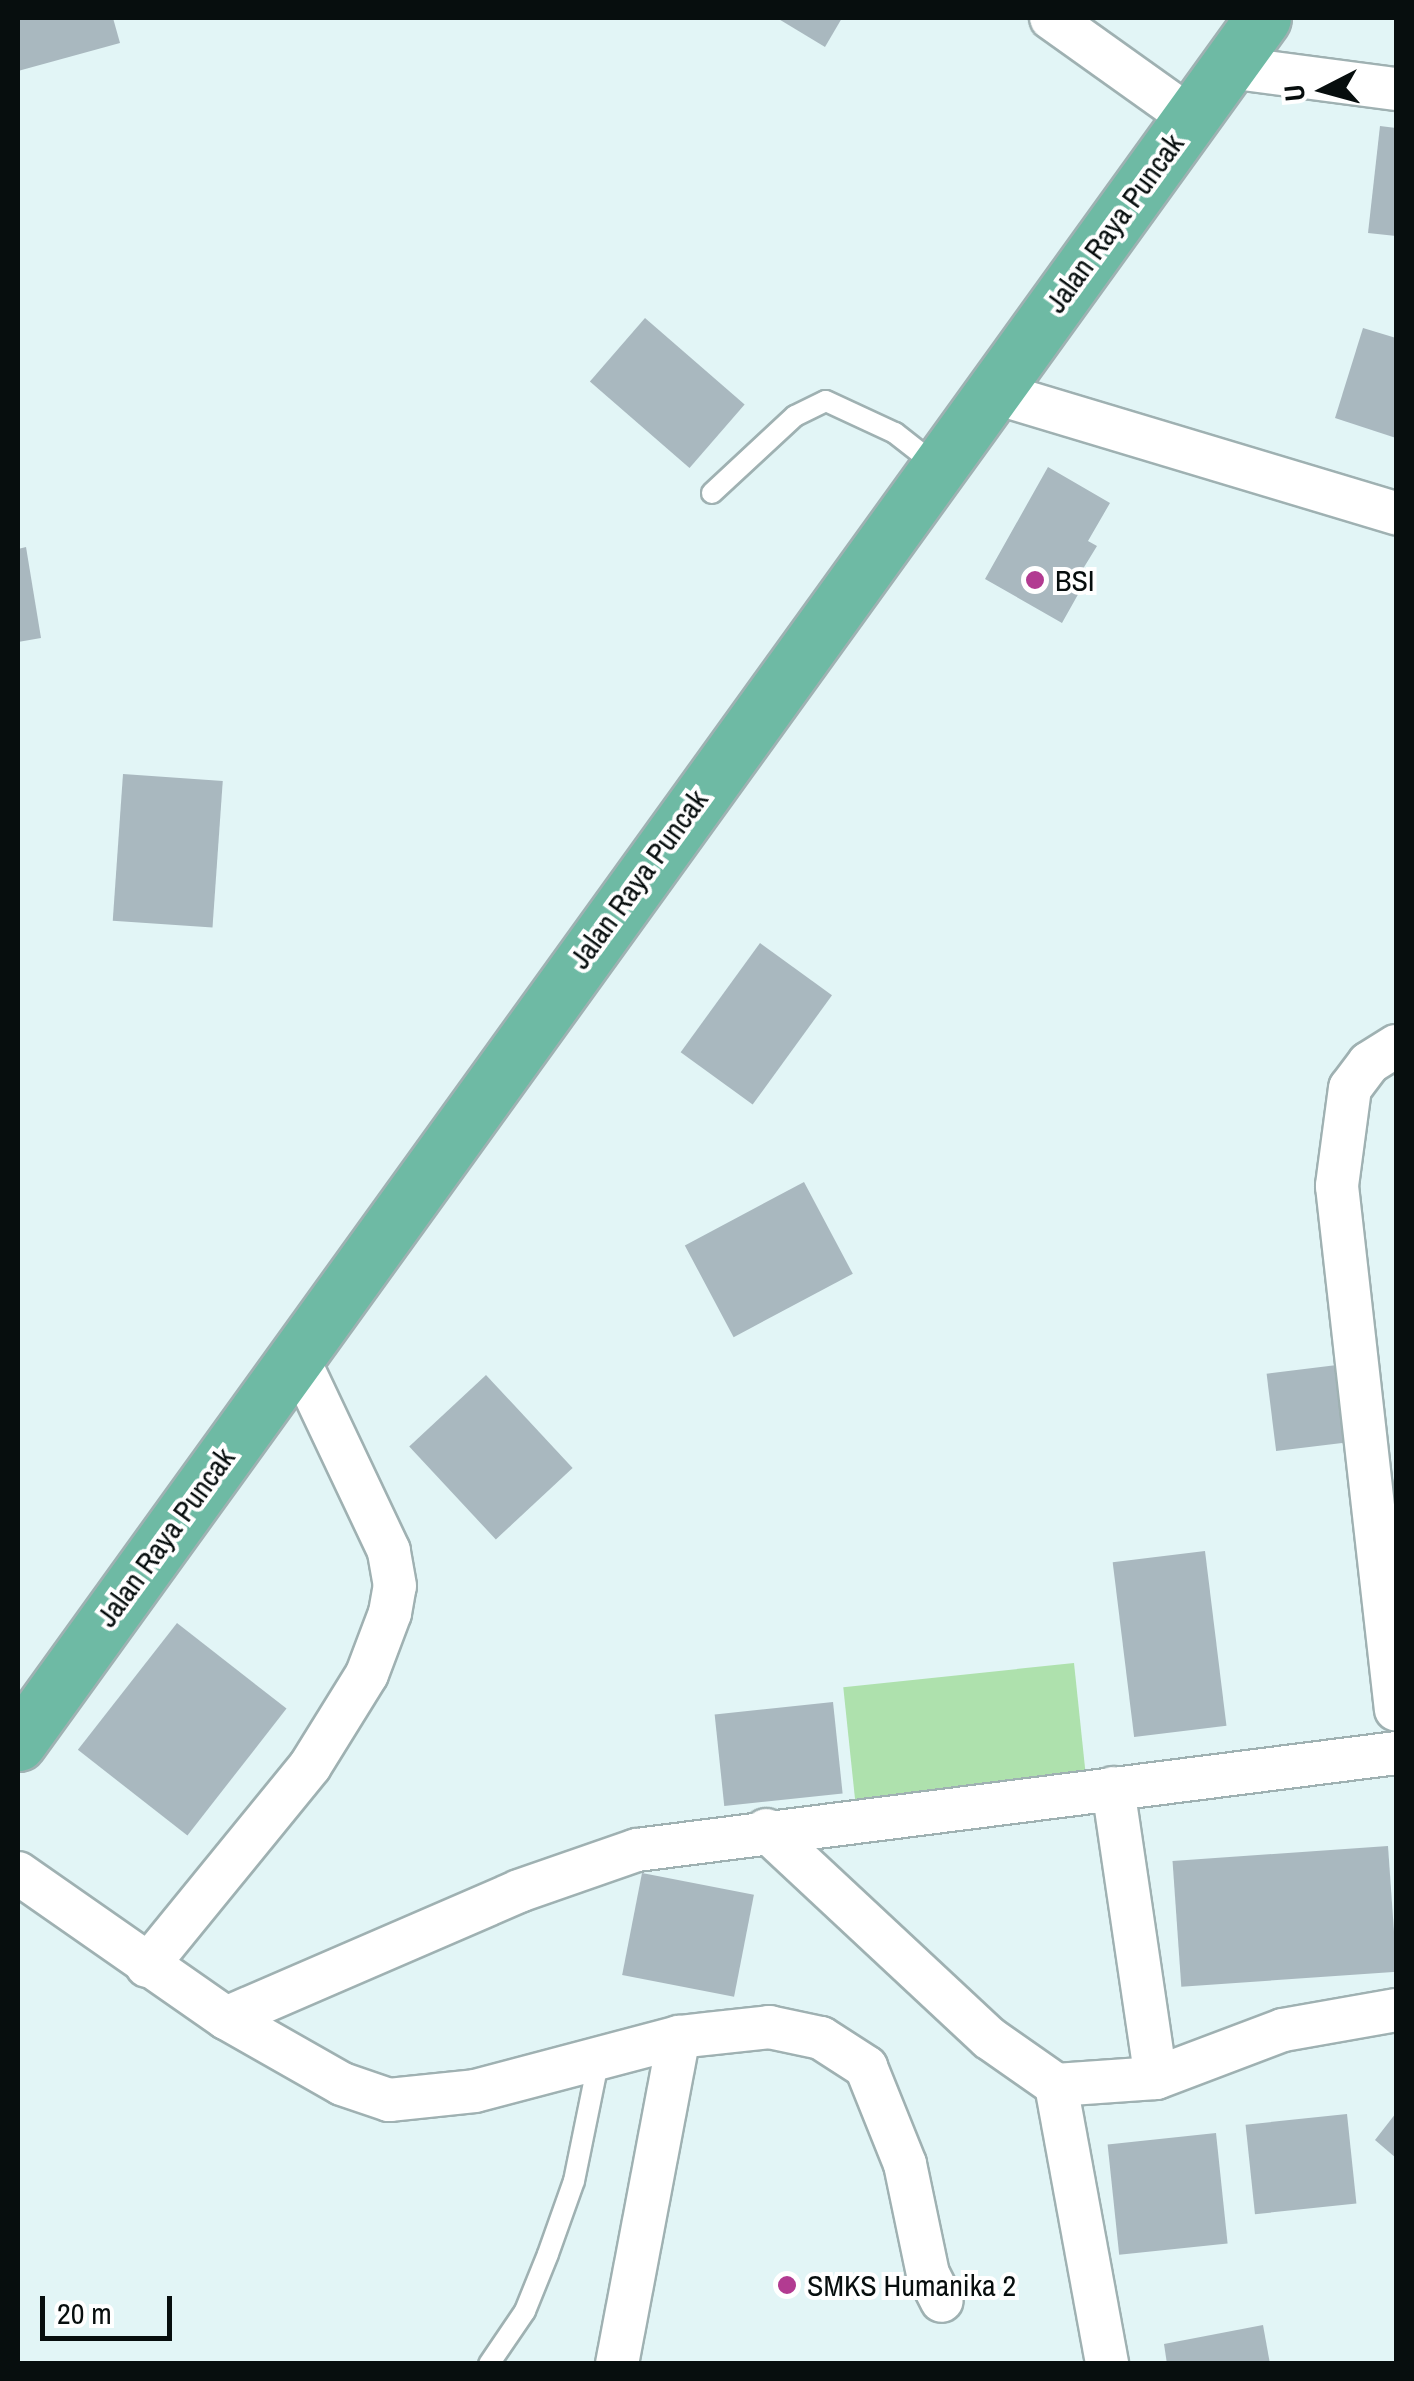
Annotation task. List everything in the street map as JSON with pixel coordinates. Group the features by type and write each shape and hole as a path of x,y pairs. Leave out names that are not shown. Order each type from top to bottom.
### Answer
{"highway":[{"name":"Jalan Raya Puncak","path":"18,1744 1263,18"}],"street":[{"path":"1050,18 1191,118"},
{"path":"1228,67 1396,90"},
{"path":"992,392 1396,513"},
{"path":"1396,1046 1369,1064 1350,1088 1337,1186 1396,1710"},
{"path":"146,1966 310,1766 367,1674 390,1614 395,1586 389,1551 296,1354"},
{"path":"226,2018 637,1850 766,1830 1396,1753"},
{"path":"1114,1788 1156,2078"},
{"path":"766,1830 989,2038 1056,2085 1156,2078 1283,2030 1396,2010"},
{"path":"18,1872 146,1966 226,2018 342,2084 388,2100 474,2091 679,2037 744,2028 800,2030 858,2059 905,2164 928,2274 942,2300"},
{"path":"617,2364 679,2037"},
{"path":"1056,2085 1107,2364"}],"lane":[{"path":"712,492 795,416 826,401 895,433 938,466"},
{"path":"489,2364 525,2311 574,2182 600,2056"}],"green space":[{"path":"1074,1663 1087,1785 856,1810 843,1687"}],"building":[{"path":"18,18 113,18 120,43 18,71"},
{"path":"777,18 842,18 825,47"},
{"path":"1380,126 1396,128 1396,236 1368,233"},
{"path":"645,318 745,405 690,468 590,381"},
{"path":"1363,328 1396,338 1396,438 1335,418"},
{"path":"1048,467 1110,503 1088,541 1097,546 1078,577 1085,582 1062,623 985,579"},
{"path":"26,547 41,638 18,642 18,549"},
{"path":"123,774 223,781 213,928 113,921"},
{"path":"760,943 832,995 753,1105 681,1052"},
{"path":"804,1182 853,1274 734,1337 685,1245"},
{"path":"1345,1364 1355,1441 1276,1451 1267,1374"},
{"path":"486,1375 573,1468 496,1539 409,1447"},
{"path":"1205,1551 1226,1726 1134,1737 1113,1562"},
{"path":"177,1623 287,1709 187,1835 78,1750"},
{"path":"833,1702 843,1793 724,1806 715,1714"},
{"path":"1388,1846 1396,1972 1181,1987 1173,1861"},
{"path":"642,1873 754,1895 734,1997 622,1975"},
{"path":"1396,2113 1396,2158 1375,2140"},
{"path":"1347,2114 1356,2204 1255,2214 1246,2125"},
{"path":"1216,2133 1228,2243 1119,2255 1108,2144"},
{"path":"1263,2325 1270,2364 1167,2364 1164,2344"}],"place":[{"name":"BSI","path":"1035,580"},
{"name":"SMKS Humanika 2","path":"787,2285"}]}
